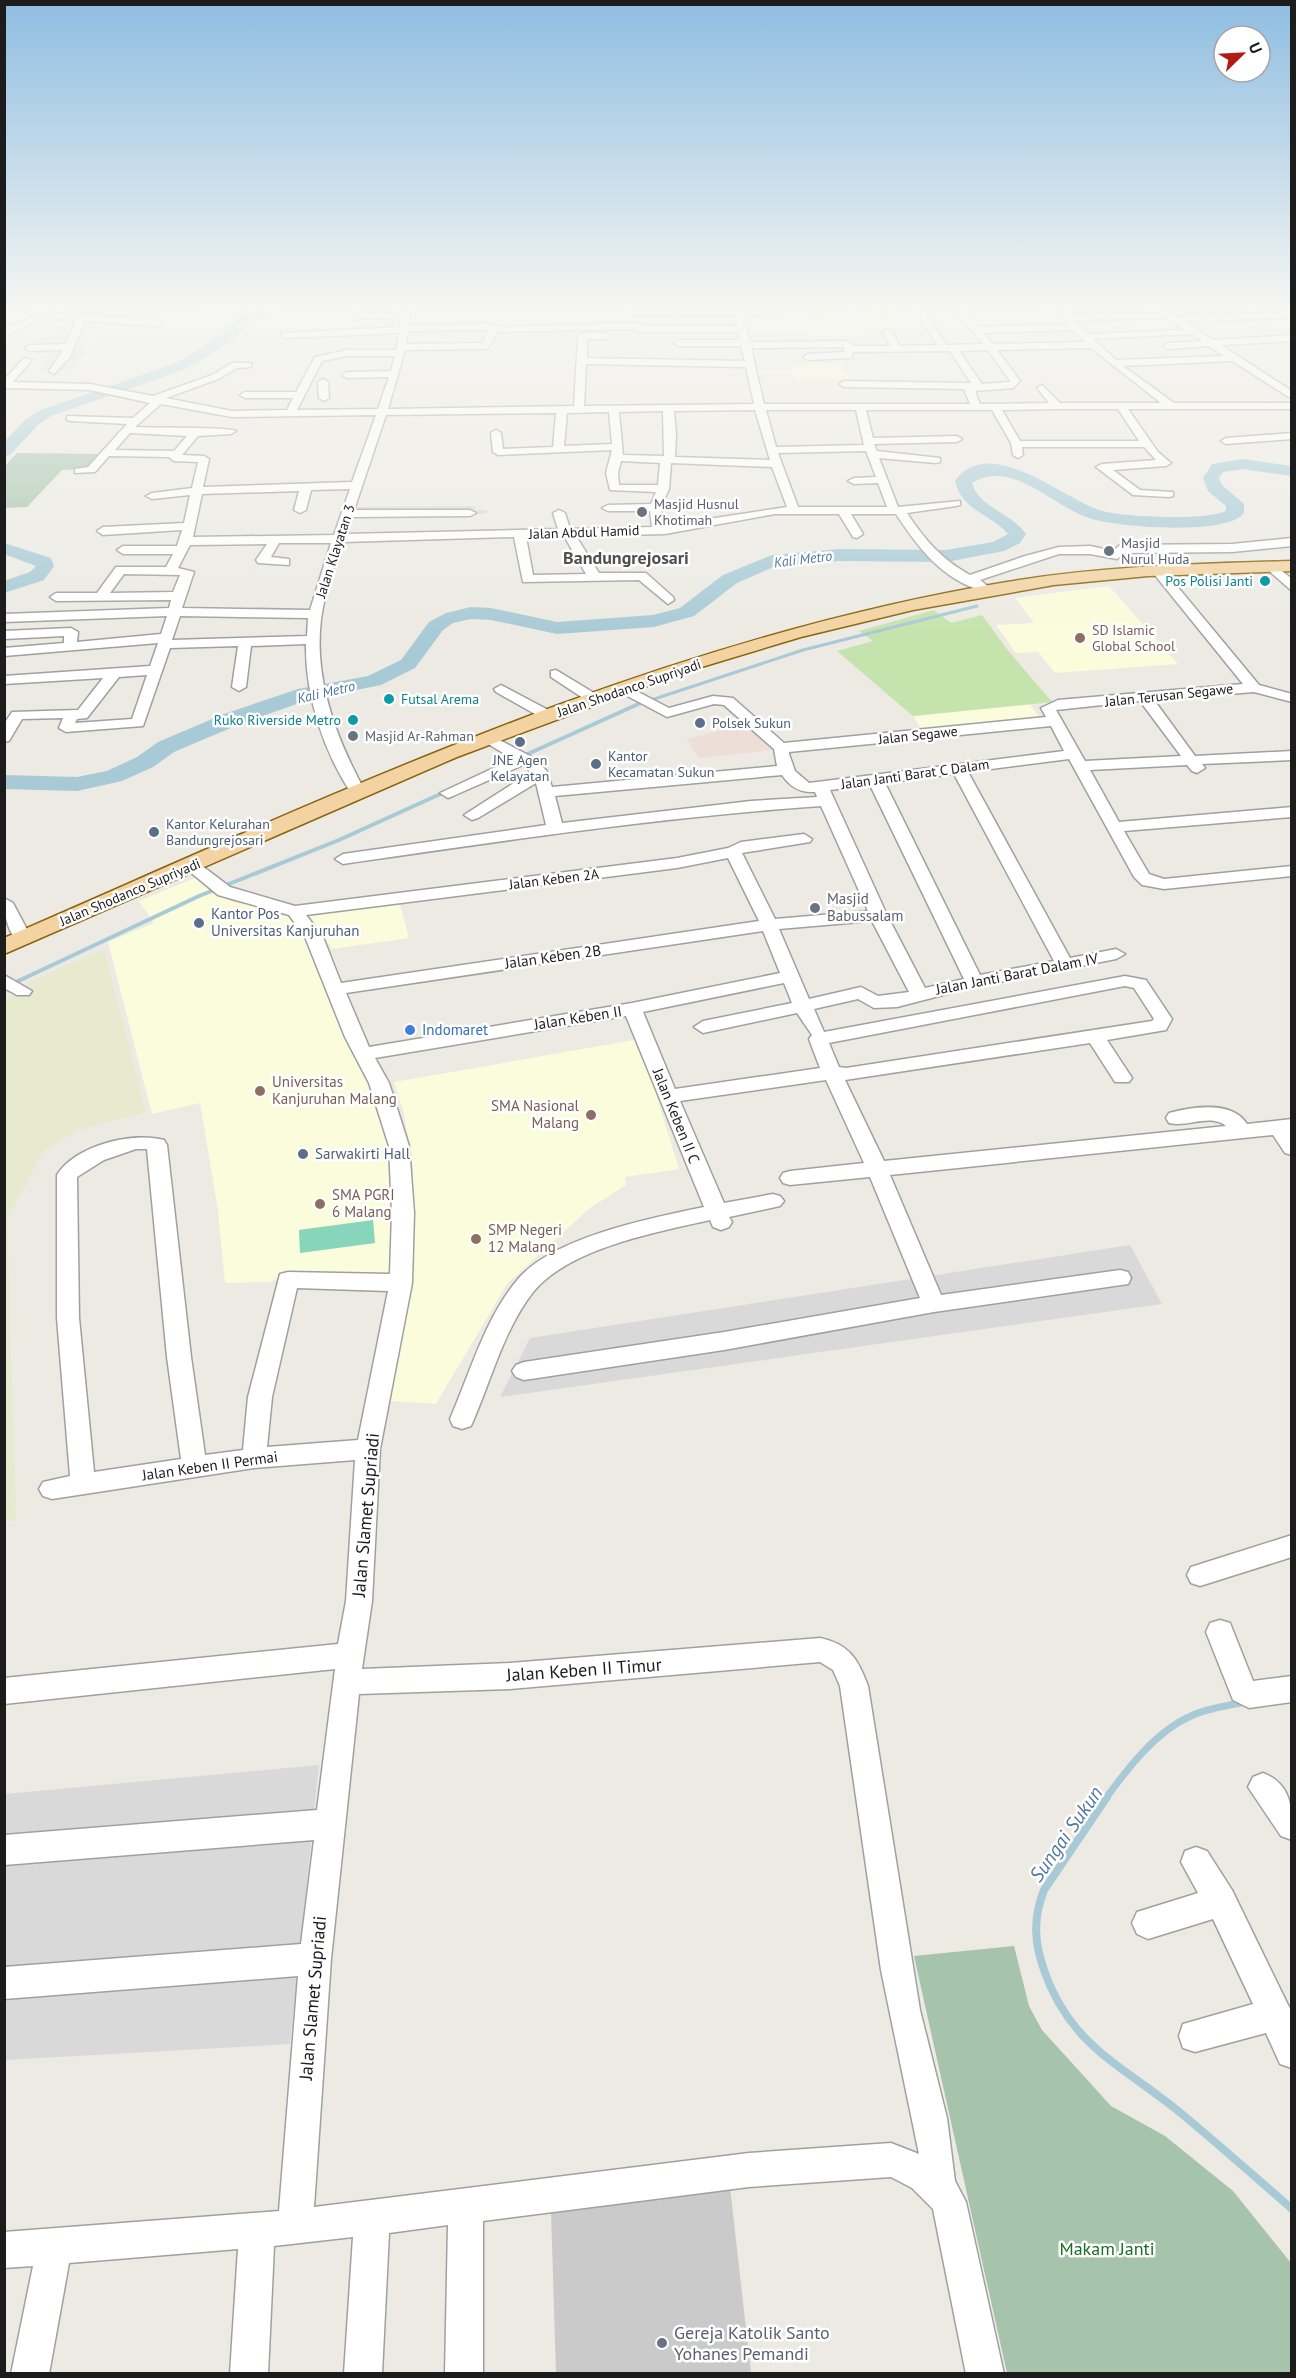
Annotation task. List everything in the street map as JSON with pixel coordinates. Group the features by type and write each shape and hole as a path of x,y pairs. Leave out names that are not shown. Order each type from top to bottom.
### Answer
{"main road":[{"name":"Jalan Shodanco Supriyadi","path":"4,947 358,793 547,716 594,699 638,697 844,621 988,591 1099,575 1292,566"}],"street":[{"path":"71,418 135,421"},
{"path":"79,471 91,470 138,418"},
{"name":"Jalan Klayatan 3","path":"358,793 338,759 322,713 314,681 313,640 315,614 380,418"},
{"path":"558,450 561,418"},
{"path":"614,418 616,452 612,473 614,489 663,489"},
{"path":"658,530 655,507 663,489 666,462 669,460 672,439 669,418"},
{"path":"762,418 794,511"},
{"path":"863,418 881,480 897,510 924,547 943,565 971,579 988,591"},
{"path":"1001,418 1018,450 1147,444"},
{"path":"1129,418 1155,454 1171,466 1102,467 1134,491 1169,494"},
{"path":"126,430 195,433 231,431"},
{"path":"170,571 191,526 204,459 174,459 195,433"},
{"path":"496,433 498,452 558,450 616,452 666,462 776,464"},
{"path":"1226,441 1292,436"},
{"path":"826,437 869,445 904,459 936,460"},
{"path":"771,450 959,443 970,439"},
{"path":"1112,446 1129,465"},
{"path":"1261,449 1292,448"},
{"path":"105,453 176,454"},
{"path":"1115,466 1143,486"},
{"path":"854,481 881,480"},
{"path":"152,496 197,491 356,485"},
{"path":"300,510 306,486"},
{"name":"Jalan Abdul Hamid","path":"134,530 138,534 127,550 274,540 658,530 766,512 897,510 956,503"},
{"path":"608,508 655,507"},
{"path":"843,511 856,534"},
{"path":"348,514 470,513"},
{"path":"560,513 567,533 594,576"},
{"path":"103,531 191,526"},
{"path":"520,535 527,579 642,576 668,600"},
{"path":"274,540 273,546 262,560 285,562"},
{"path":"971,579 1035,556 1232,548 1292,542"},
{"path":"1272,567 1292,587"},
{"path":"72,714 66,728 138,723 166,641 178,596 188,572 120,570 100,597"},
{"path":"1158,571 1254,688"},
{"path":"57,597 178,596"},
{"path":"4,618 175,612 315,614"},
{"path":"49,633 57,616"},
{"path":"4,635 71,632 70,647"},
{"path":"4,652 166,641 313,640"},
{"path":"239,687 245,642"},
{"path":"4,680 156,670"},
{"path":"4,738 17,715 82,715 115,672"},
{"path":"556,674 594,699"},
{"name":"Jalan Terusan Segawe","path":"1051,715 1058,704 1254,688 1291,699"},
{"path":"501,689 547,716"},
{"path":"547,792 786,770 781,748 728,701 712,700 667,714 638,697"},
{"path":"1144,697 1194,764"},
{"path":"1051,715 1116,827 1142,877 1148,881 1164,884 1292,871"},
{"name":"Jalan Segawe","path":"781,748 1051,715"},
{"path":"490,739 522,757 541,773 555,829"},
{"path":"1194,764 1292,755"},
{"path":"448,793 522,757"},
{"path":"1194,764 1292,762"},
{"name":"Jalan Janti Barat C Dalam","path":"786,770 800,786 824,794 875,779 957,768 1194,764"},
{"path":"957,768 1065,965"},
{"path":"472,815 541,773"},
{"path":"875,779 974,982"},
{"path":"343,859 555,829 752,806 824,794 878,915 919,994"},
{"path":"1116,827 1292,812"},
{"name":"Jalan Keben 2A","path":"295,911 665,864 732,852 741,847 804,839"},
{"path":"732,852 769,925 803,1006 816,1030"},
{"path":"191,866 220,888 295,911"},
{"path":"4,903 23,939"},
{"name":"Jalan Slamet Supriadi","path":"295,911 314,938 337,989 354,1037 379,1083 399,1146 403,1213 401,1283 368,1449 359,1601 315,1959 295,2226"},
{"name":"Jalan Keben 2B","path":"337,989 769,925 878,915"},
{"name":"Jalan Janti Barat Dalam IV","path":"703,1027 861,993 874,1002 887,1002 1116,954"},
{"name":"Jalan Keben II","path":"364,1054 632,1010 790,976"},
{"path":"668,1096 831,1073 846,1074 1159,1026 1163,1018 1140,984 1117,982 818,1039 831,1073 876,1168 903,1236 934,1304"},
{"name":"Jalan Keben II C","path":"632,1010 719,1217"},
{"path":"1095,1036 1122,1078"},
{"path":"1176,1119 1222,1114 1235,1120 1242,1133"},
{"path":"790,1178 1285,1127 1292,1149"},
{"path":"83,1485 68,1318 67,1175 78,1164 92,1157 139,1142 150,1141 157,1145 179,1357 195,1469"},
{"path":"462,1419 512,1308 527,1283 560,1257 641,1230 719,1217 773,1201"},
{"path":"524,1371 724,1341 934,1304 1120,1278"},
{"path":"254,1458 260,1397 288,1280 401,1283"},
{"name":"Jalan Keben II Permai","path":"52,1489 195,1469 254,1458 368,1449"},
{"path":"1200,1575 1292,1546"},
{"path":"1220,1632 1243,1691 1249,1695 1292,1689"},
{"name":"Jalan Keben II Timur","path":"4,1691 349,1668 510,1676 820,1650 833,1651 846,1663 854,1686 895,1961 910,2043 936,2148 938,2184"},
{"path":"1263,1787 1292,1826"},
{"path":"4,1850 330,1824"},
{"path":"1196,1862 1221,1901 1292,2052"},
{"path":"1148,1923 1221,1901"},
{"path":"4,1983 315,1959"},
{"path":"1195,2036 1276,2014"},
{"path":"4,2250 54,2248 257,2230 749,2170 891,2160 912,2167 938,2184 949,2202 985,2373"},
{"path":"464,2373 466,2206"},
{"path":"363,2373 372,2217"},
{"path":"249,2373 257,2230"},
{"path":"30,2373 54,2248"}],"shaded area":[{"path":"475,506 475,510 487,510 486,514 353,515 356,507"},
{"name":"SD Islamic Global School","path":"1109,586 1178,664 1055,673 1038,652 1016,653 996,625 1034,623 1015,598"},
{"path":"1030,704 1041,720 924,733 913,716"},
{"path":"748,723 774,750 699,758 687,739"},
{"name":"Universitas Kanjuruhan Malang","path":"200,876 232,902 286,912 298,923 314,955 370,1079 381,1111 394,1189 394,1274 285,1274 271,1282 225,1283 218,1211 200,1103 152,1114 108,942 154,923 139,901"},
{"path":"400,904 409,938 332,949 309,915"},
{"path":"104,949 146,1112 78,1130 44,1150 7,1218 16,1521 5,1520 5,1001 31,981"},
{"name":"SMP Negeri 12 Malang","path":"639,1039 679,1169 625,1177 626,1185 590,1208 507,1284 436,1404 390,1401 408,1308 413,1225 413,1168 404,1114 394,1082"},
{"path":"1130,1245 1162,1304 500,1397 530,1338"},
{"path":"319,1765 290,2044 5,2060 5,1794"},
{"name":"Gereja Katolik Santo Yohanes Pemandi","path":"730,2187 751,2373 556,2373 551,2211"}],"green space":[{"path":"17,453 104,454 88,469 62,470 27,507 5,508 4,467"},
{"path":"934,610 951,623 982,615 1006,648 1052,702 913,716 837,651 873,641 859,631"},
{"path":"373,1220 375,1243 300,1253 299,1230"},
{"name":"Makam Janti","path":"1014,1946 1029,2006 1042,2030 1111,2106 1165,2136 1233,2191 1291,2263 1291,2373 1007,2373 914,1956"}],"waterway":[{"path":"4,452 38,418"},
{"name":"Kali Metro","path":"4,782 41,785 77,784 114,776 145,762 166,747 232,719 306,694 374,681 408,664 436,626 446,619 471,613 491,614 557,628 654,621 687,612 730,579 772,561 839,555 946,556 998,547 1014,539 1017,534 1003,521 978,505 966,491 963,481 979,472 995,469 1013,473 1096,515 1168,522 1211,520 1235,513 1235,504 1214,487 1211,478 1218,468 1242,464 1292,471"},
{"path":"4,548 44,562 45,566 37,576 4,587"},
{"path":"642,703 803,650 977,606"},
{"path":"521,757 645,701"},
{"path":"15,983 12,984 199,896 339,840 447,791"},
{"name":"Sungai Sukun","path":"1106,1798 1133,1763 1166,1731 1197,1713 1245,1702"},
{"name":"Sungai Sukun","path":"1107,1797 1044,1890 1040,1900 1036,1930 1038,1950 1055,1996 1082,2035 1099,2051 1177,2110 1292,2209"}],"place":[{"name":"Masjid Husnul Khotimah","path":"642,512"},
{"name":"Masjid Nurul Huda","path":"1109,551"},
{"name":"Pos Polisi Janti","path":"1265,581"},
{"name":"SD Islamic Global School","path":"1080,638"},
{"name":"Futsal Arema","path":"389,699"},
{"name":"Ruko Riverside Metro","path":"353,720"},
{"name":"Polsek Sukun","path":"700,723"},
{"name":"Masjid Ar-Rahman","path":"353,736"},
{"name":"JNE Agen Kelayatan","path":"520,742"},
{"name":"Kantor Kecamatan Sukun","path":"596,764"},
{"name":"Kantor Kelurahan Bandungrejosari","path":"154,832"},
{"name":"Masjid Babussalam","path":"815,908"},
{"name":"Kantor Pos Universitas Kanjuruhan","path":"199,923"},
{"name":"Indomaret","path":"410,1030"},
{"name":"Universitas Kanjuruhan Malang","path":"260,1091"},
{"name":"SMA Nasional Malang","path":"591,1115"},
{"name":"Sarwakirti Hall","path":"303,1154"},
{"name":"SMA PGRI 6 Malang","path":"320,1204"},
{"name":"SMP Negeri 12 Malang","path":"476,1239"},
{"name":"Gereja Katolik Santo Yohanes Pemandi","path":"662,2343"}],"district":[{"name":"Bandungrejosari","path":"626,558"}]}
